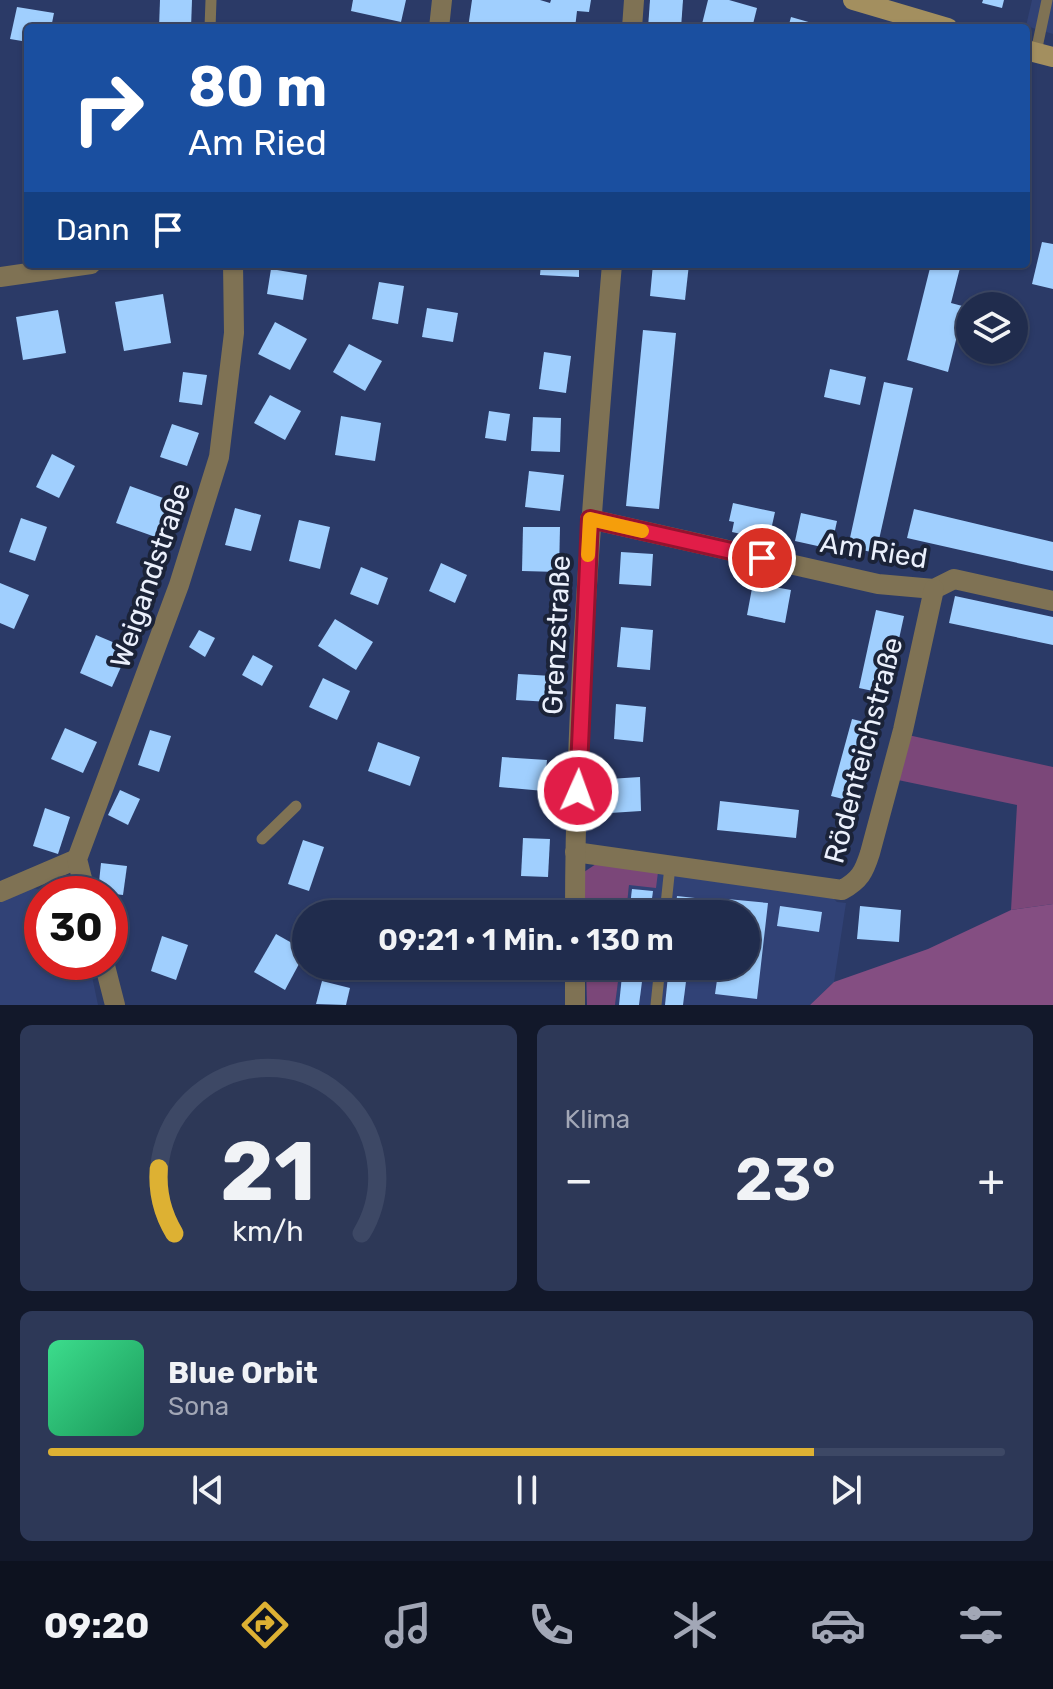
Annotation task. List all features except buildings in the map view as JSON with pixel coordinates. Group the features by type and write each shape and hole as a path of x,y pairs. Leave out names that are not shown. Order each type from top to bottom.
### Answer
{"main road":[{"path":"853,0 934,24"}],"street":[{"path":"439,24 442,0"},
{"path":"632,24 634,0"},
{"path":"0,277 63,268"},
{"name":"Weigandstraße","path":"77,859 179,585 219,457 234,333 233,268"},
{"name":"Grenzstraße","path":"575,900 590,519 612,268"},
{"name":"Am Ried","path":"590,519 878,584 934,589 954,579 1053,601"},
{"name":"Rödenteichstraße","path":"575,852 842,890 858,881 870,853 903,730 934,589"},
{"path":"0,892 77,859 81,876"},
{"path":"109,980 115,1005"},
{"path":"575,980 575,1005"}],"lane":[{"path":"210,24 211,0"},
{"path":"1038,53 1047,0"},
{"path":"262,839 296,806"},
{"path":"666,900 670,866"},
{"path":"656,1005 659,980"}],"shaded area":[{"path":"1032,0 1053,0 1053,34 1026,24"},
{"path":"908,735 1053,767 1053,904 1011,910 1017,805 898,780"},
{"path":"596,864 658,872 656,888 629,885 627,900 584,900 584,872"},
{"path":"658,872 828,893 837,902 846,903 834,982 810,1005 615,1005 618,980 760,980 760,900 627,900 629,885"},
{"path":"24,890 24,980 93,980 98,1005 0,1005 0,901"},
{"path":"1053,904 1053,1005 810,1005 834,982 928,949 1011,910"},
{"path":"586,980 618,980 615,1005 587,1005"}],"slow traffic":[{"path":"588,555 590,519 642,531"}],"route":[{"path":"578,791 590,519 762,558"}]}
